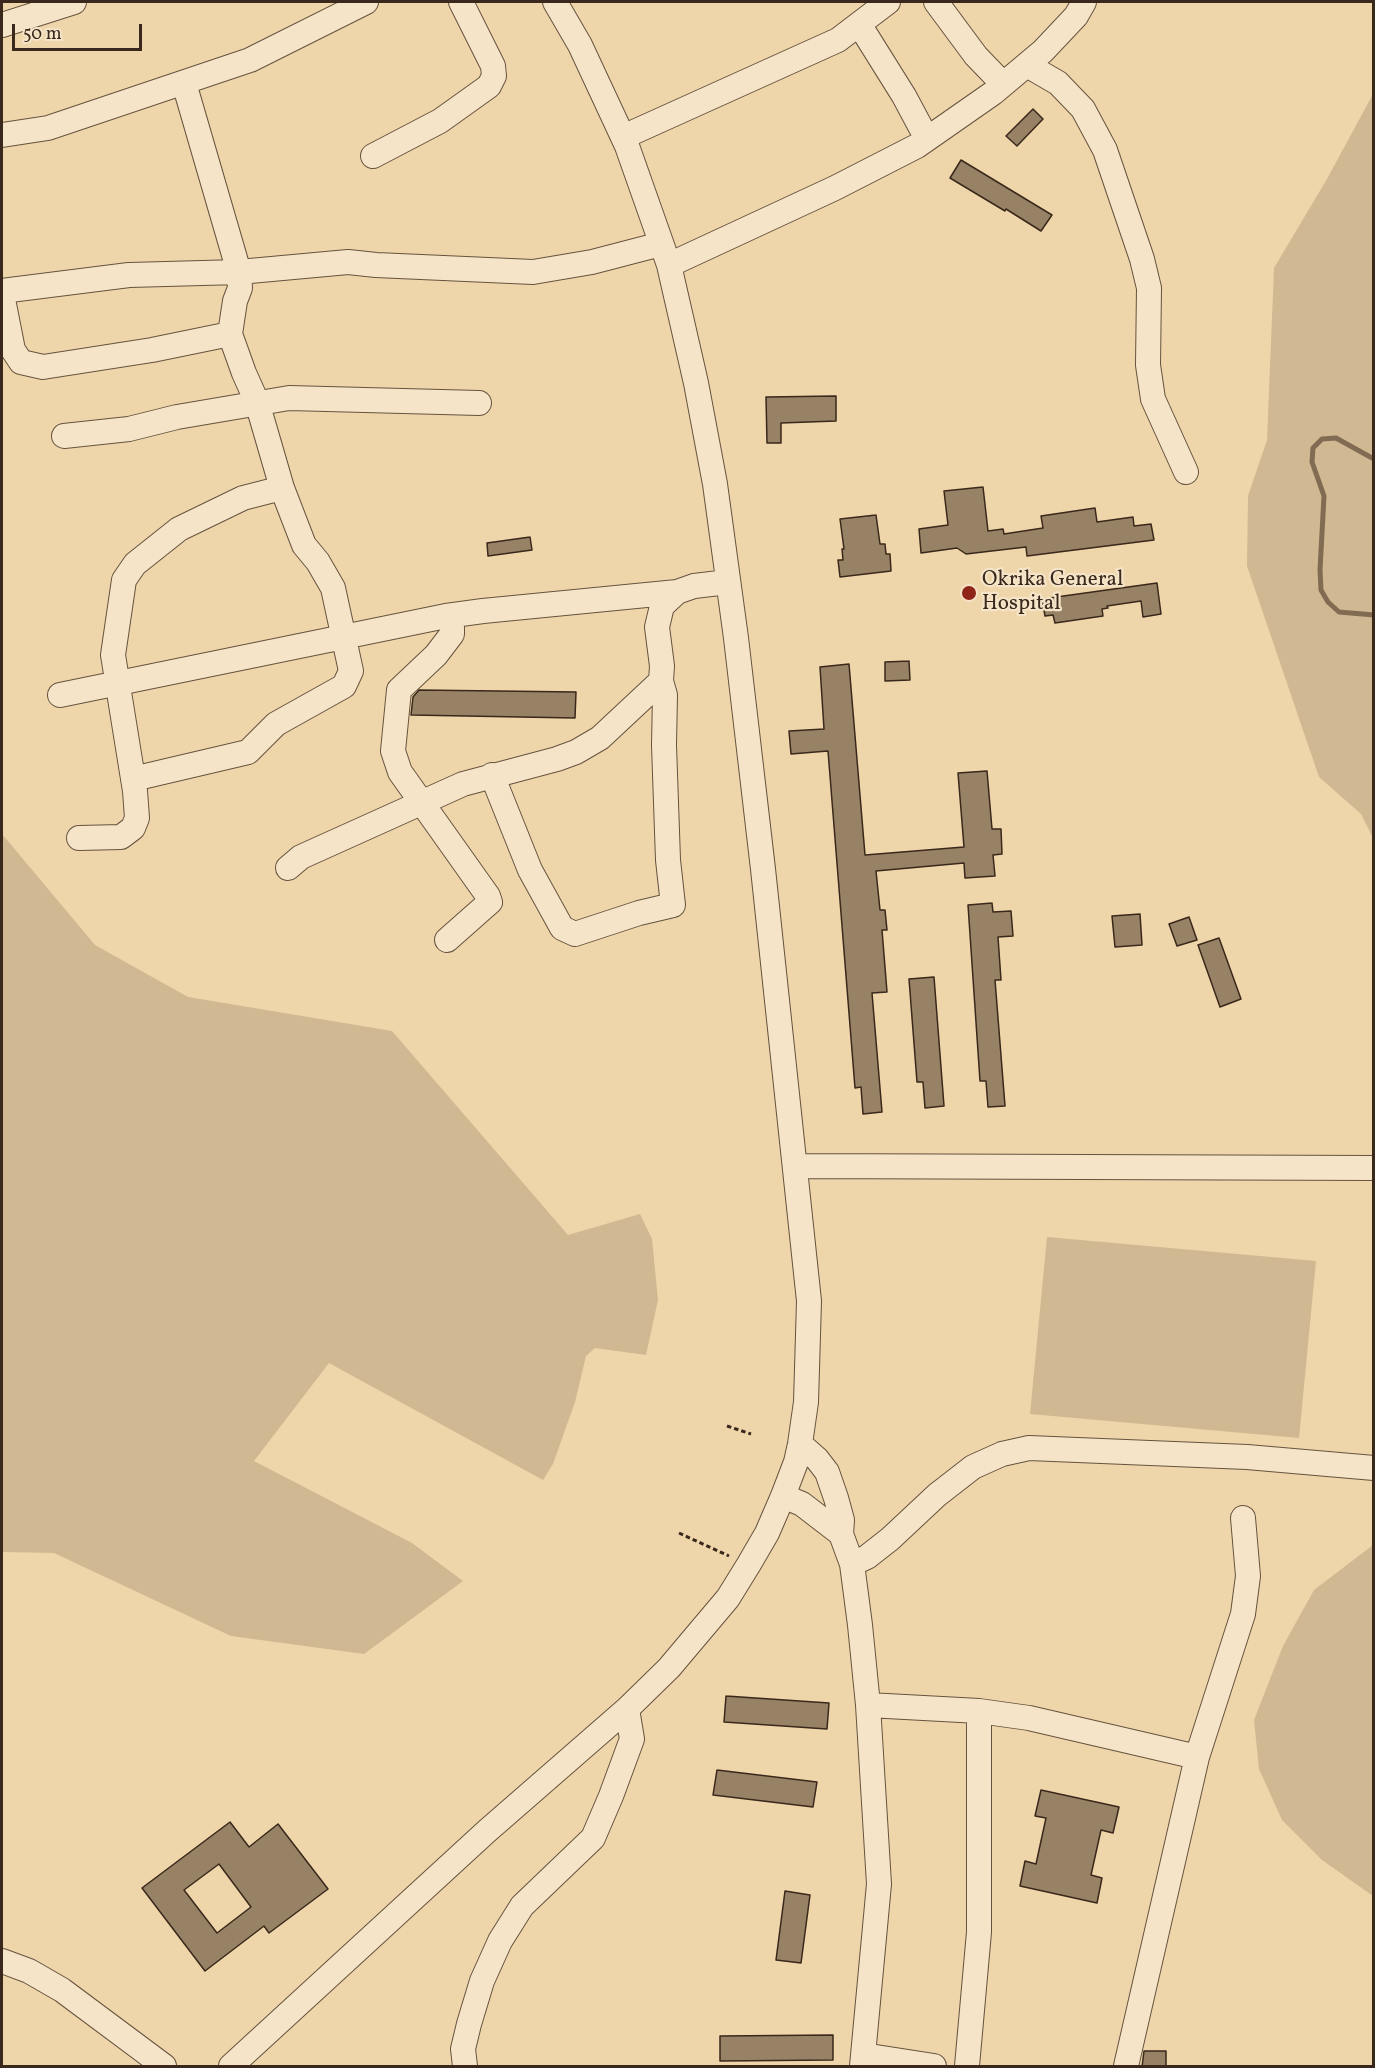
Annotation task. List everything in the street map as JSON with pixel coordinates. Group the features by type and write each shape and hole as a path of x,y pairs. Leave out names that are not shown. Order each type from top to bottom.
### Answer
{"street":[{"path":"2,25 74,2"},
{"path":"2,135 48,128 250,60 366,2"},
{"path":"373,156 440,121 489,86 494,76 493,66 461,2"},
{"path":"623,137 838,40 888,2"},
{"path":"936,2 976,56 1003,84"},
{"path":"230,334 43,368 21,362 13,350 2,292 129,275 239,272 348,262 532,272 592,262 665,255 835,188 917,147 1027,65 1076,16 1084,2"},
{"path":"231,2067 487,1831 627,1709 669,1668 728,1598 748,1566 767,1533 783,1496 800,1444 806,1402 809,1301 763,869 715,484 688,345 665,255 623,137 562,4"},
{"path":"859,24 904,96 927,139"},
{"path":"1027,65 1058,83 1083,109 1105,150 1142,259 1149,288 1148,365 1152,399 1186,472"},
{"path":"133,779 248,752 276,724 344,686 351,671 333,588 318,562 304,545 282,488 257,402 230,334 235,301 240,288 239,272 184,83"},
{"path":"64,435 129,429 177,417 289,398 479,403"},
{"path":"79,838 121,837 133,828 137,818 113,655 124,580 135,564 179,530 243,498 282,488"},
{"path":"60,695 452,615 677,592 694,586 728,582"},
{"path":"492,775 530,870 562,928 575,934 639,913 673,905 668,860 664,745 665,695 661,681 662,666 657,627 662,606 677,592"},
{"path":"447,940 490,902 400,772 393,751 399,690 436,655 452,634 452,615"},
{"path":"288,868 301,857 463,784 576,752 600,738 661,681"},
{"path":"795,1166 1374,1168"},
{"path":"800,1444 817,1459 827,1472 842,1520 842,1534 852,1564 868,1705 879,1884 863,2061 934,2067"},
{"path":"852,1564 867,1557 937,1495 973,1467 1002,1454 1029,1448 1247,1457 1374,1468"},
{"path":"783,1496 802,1504 842,1534"},
{"path":"1126,2067 1197,1757 1243,1614 1248,1576 1243,1518"},
{"path":"868,1705 979,1711 1029,1718 1197,1757"},
{"path":"465,2067 463,2049 469,2024 482,1981 500,1941 522,1906 593,1838 632,1739 627,1709"},
{"path":"967,2067 979,1932 979,1711"},
{"path":"2,1961 29,1971 62,1990 164,2067"}],"path":[{"path":"727,1426 751,1434"},
{"path":"679,1533 748,1566"}],"shaded area":[{"path":"1373,94 1373,838 1361,814 1319,777 1247,566 1248,496 1267,440 1274,268 1327,179"},
{"path":"2,834 95,945 188,997 392,1031 568,1235 640,1214 652,1239 658,1300 646,1355 595,1348 586,1356 575,1402 553,1464 543,1480 329,1363 254,1461 412,1543 463,1581 364,1654 231,1636 54,1553 2,1552"},
{"path":"1047,1237 1316,1261 1299,1438 1030,1414"},
{"path":"1373,1545 1373,1896 1322,1860 1282,1820 1259,1769 1254,1720 1283,1646 1314,1590"}],"building":[{"path":"1033,109 1043,119 1017,146 1006,136"},
{"path":"961,160 1052,215 1041,231 950,178"},
{"path":"836,396 836,421 781,423 781,443 767,443 766,397"},
{"path":"983,487 988,531 1003,529 1004,534 1043,528 1041,516 1095,508 1097,522 1133,517 1134,526 1151,524 1154,540 1027,556 1026,547 966,554 957,548 921,553 919,529 948,525 944,491"},
{"path":"876,515 880,544 885,544 886,554 890,554 891,571 840,577 838,560 843,560 842,549 844,549 840,519"},
{"path":"530,537 532,550 488,556 487,543"},
{"path":"1157,583 1161,614 1143,617 1141,601 1107,606 1108,608 1102,609 1103,616 1055,623 1053,615 1045,616 1042,599"},
{"path":"909,661 910,680 885,681 885,662"},
{"path":"849,664 865,855 964,847 958,773 987,771 992,829 1001,829 1002,854 993,855 995,876 965,878 964,863 876,871 880,910 885,910 887,930 882,930 887,992 872,993 882,1112 863,1114 861,1087 855,1088 828,751 791,754 789,731 824,729 820,667"},
{"path":"419,690 576,692 575,718 411,715 413,697"},
{"path":"992,903 993,912 1011,911 1013,936 998,937 1001,980 995,980 1005,1106 988,1107 986,1081 980,1081 968,905"},
{"path":"1140,914 1142,945 1115,947 1112,916"},
{"path":"1189,917 1197,940 1177,946 1169,924"},
{"path":"1219,938 1241,999 1220,1007 1198,945"},
{"path":"934,977 944,1106 925,1108 923,1082 917,1082 909,979"},
{"path":"726,1696 829,1703 827,1729 724,1722"},
{"path":"717,1770 817,1782 813,1807 713,1795"},
{"path":"1041,1790 1119,1807 1113,1833 1101,1830 1091,1875 1102,1878 1097,1903 1020,1886 1025,1861 1036,1864 1046,1818 1035,1816"},
{"path":"230,1822 249,1847 278,1824 328,1889 269,1933 264,1926 205,1971 142,1888","holes":["219,1864 251,1907 217,1933 184,1890"]},
{"path":"785,1891 810,1895 801,1963 776,1960"},
{"path":"833,2035 833,2060 720,2061 720,2036"},
{"path":"1144,2051 1166,2051 1166,2067 1142,2067"}],"waterway":[{"path":"1374,459 1336,438 1322,439 1313,448 1312,462 1324,496 1321,590 1328,602 1339,612 1374,615"}],"place":[{"name":"Okrika General Hospital","path":"969,593"}]}
